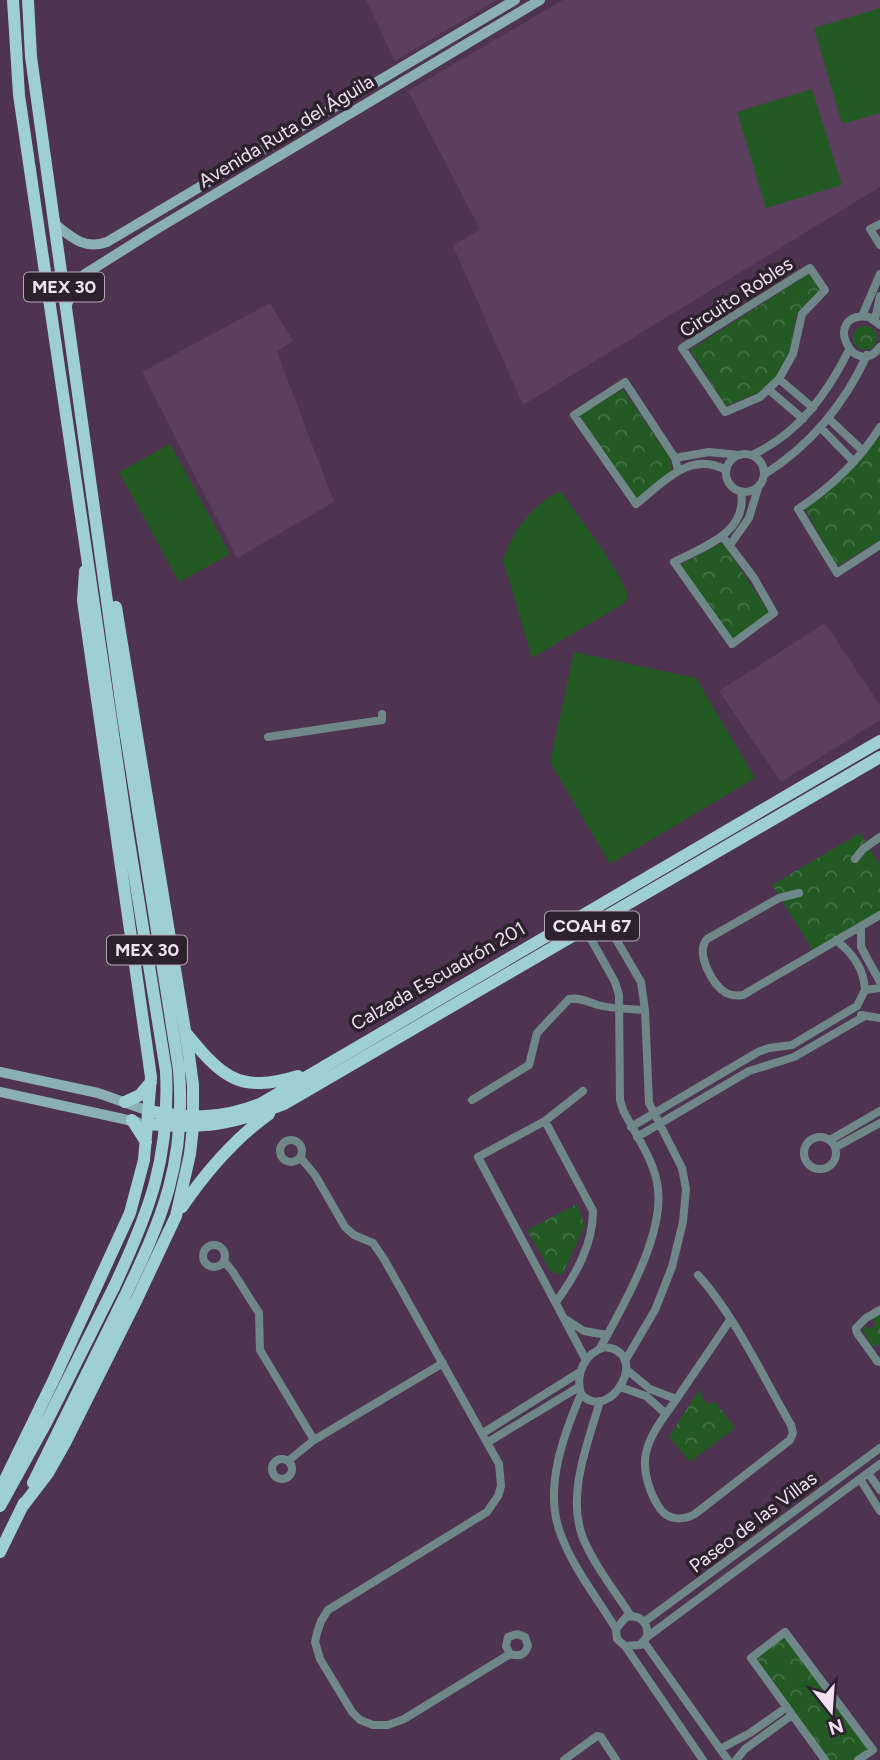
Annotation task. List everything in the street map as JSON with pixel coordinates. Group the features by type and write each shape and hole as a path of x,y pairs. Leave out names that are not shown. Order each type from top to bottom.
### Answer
{"main road":[{"name":"MEX 30","path":"0,1506 47,1421 114,1287 144,1219 159,1171 166,1129 166,1071 127,829 19,95 13,0"},
{"name":"MEX 30","path":"0,1552 147,1251 169,1190 178,1152 181,1106 179,1070 164,963 141,831 31,57 28,0"},
{"path":"0,1490 114,1251 134,1203 146,1142 151,1079 83,601 83,582 88,561"},
{"path":"104,573 120,622 192,1085 193,1122 176,1216"},
{"name":"Calzada Escuadrón 201","path":"193,1122 249,1108 279,1094 880,741"},
{"name":"Calzada Escuadrón 201","path":"148,1118 232,1123 284,1104 880,757"},
{"path":"185,1032 207,1059 220,1070 247,1083 271,1083 315,1071"},
{"path":"151,1079 160,1093 169,1096 186,1093 192,1085"},
{"path":"124,1101 141,1095 151,1079"},
{"path":"22,1507 48,1473 65,1443 176,1216 223,1154 284,1104"},
{"path":"126,1119 146,1142"},
{"path":"144,1160 149,1153 164,1146 180,1152 187,1166"}],"street":[{"name":"Avenida Ruta del Águila","path":"56,225 86,246 107,242 515,0"},
{"name":"Avenida Ruta del Águila","path":"66,307 71,293 85,274 540,0"},
{"path":"389,75 396,86"},
{"path":"880,224 870,229 880,245"},
{"name":"Circuito Robles","path":"810,268 825,290 802,314 793,354 779,379 768,389 760,397 724,412 682,348 810,268"},
{"path":"862,316 880,274"},
{"path":"879,350 867,355 855,354 849,350 844,339 846,326 856,317 862,316 877,322 880,296"},
{"path":"675,458 709,452 752,455 771,445 813,408 838,372 849,350"},
{"path":"730,545 765,474 786,461 829,419 844,399 867,355"},
{"path":"779,379 813,408"},
{"path":"678,470 675,458 625,382 574,415 636,504 678,470 692,464 707,463 726,470"},
{"path":"768,389 803,419"},
{"path":"829,419 863,451"},
{"path":"880,427 837,480 798,509 837,573 880,545"},
{"path":"821,428 854,462"},
{"path":"707,463 709,452"},
{"path":"739,455 733,458 726,470 728,481 741,492 758,488"},
{"path":"752,455 762,463 765,474"},
{"path":"741,492 745,515"},
{"path":"723,537 754,578 774,613 732,644 674,562 723,537 745,515"},
{"path":"268,737 382,720 382,714"},
{"path":"855,859 863,849 880,837"},
{"path":"799,893 779,898 707,939 701,950 703,960 720,988 731,995 743,995 880,915"},
{"path":"580,1390 590,1400 600,1401 613,1395 620,1387 626,1365 664,1289 672,1267 687,1200 682,1168 653,1114 647,1088 645,1010 641,982 604,918 594,907"},
{"path":"578,916 615,982 619,1009 620,1100 657,1179 658,1208 638,1277 600,1349 586,1360 580,1372 580,1390 558,1464 553,1493 554,1509 565,1546 616,1629 617,1639 625,1646 703,1760"},
{"path":"862,926 861,947 880,982"},
{"path":"631,1127 758,1052 792,1045 857,1006 865,990 863,977 855,960 836,940"},
{"path":"865,990 880,988"},
{"path":"471,1100 529,1065 537,1033 569,999 577,998 619,1009 645,1010"},
{"path":"857,1006 863,1017"},
{"path":"637,1137 749,1070 794,1057 863,1017 880,1018"},
{"name":"COAH 67","path":"0,1072 124,1101 148,1118"},
{"name":"COAH 67","path":"0,1091 126,1119 148,1118"},
{"path":"583,1091 545,1121 478,1157 586,1360"},
{"path":"124,1101 126,1119"},
{"path":"880,1111 833,1144 880,1123"},
{"path":"545,1121 593,1211 584,1254 568,1287 556,1302"},
{"path":"300,1157 315,1175 345,1227 354,1235 369,1240 376,1248 488,1442 499,1464 502,1479 493,1506 477,1520 328,1611 318,1626 316,1642 320,1659 352,1712 360,1720 380,1726 404,1719 510,1654"},
{"path":"224,1262 259,1314 259,1346 314,1440"},
{"path":"698,1275 719,1301 791,1425 793,1433 790,1440 695,1514 687,1518 672,1518 659,1507 647,1478 645,1466 648,1446 666,1414 730,1320"},
{"path":"880,1310 856,1328 880,1362"},
{"path":"565,1318 584,1331 607,1335"},
{"path":"600,1349 611,1348 618,1351 626,1365 666,1414"},
{"path":"288,1461 314,1440 443,1363"},
{"path":"483,1433 580,1372"},
{"path":"620,1387 676,1399"},
{"path":"488,1442 580,1390"},
{"path":"600,1401 579,1481 578,1524 586,1544 631,1616"},
{"path":"520,1410 526,1420"},
{"name":"Paseo de las Villas","path":"645,1622 880,1448"},
{"name":"Paseo de las Villas","path":"645,1639 880,1464"},
{"path":"868,1473 880,1490"},
{"path":"860,1479 879,1509"},
{"path":"616,1629 621,1620 631,1616 641,1618 645,1622 648,1632 645,1639 635,1647 625,1646"},
{"path":"825,1760 751,1658 785,1632 873,1749 858,1760"},
{"path":"645,1639 728,1760"},
{"path":"720,1749 753,1736 789,1711"},
{"path":"564,1760 597,1736 601,1737 616,1760"},
{"path":"736,1760 753,1736"}],"shaded area":[{"path":"366,0 497,0 395,61"},
{"path":"563,0 880,0 880,187 523,405 453,246 480,229 408,91"},
{"path":"270,303 293,341 277,352 334,502 237,558 142,372"},
{"path":"825,623 880,705 880,720 781,782 719,691"}],"green space":[{"path":"880,8 880,113 842,124 814,28"},
{"path":"812,89 842,185 766,208 737,112"},
{"path":"810,273 820,289 797,313 789,353 776,377 758,393 726,406 690,350"},
{"path":"865,326 874,329 877,338 874,347 865,350 856,347 853,338 856,329"},
{"path":"623,389 670,458 671,471 637,499 579,415"},
{"path":"880,436 880,540 836,567 805,508 855,466"},
{"path":"170,444 230,554 179,582 119,472"},
{"path":"560,491 609,560 628,597 623,604 532,658 503,560 512,539 532,511"},
{"path":"723,542 769,613 731,640 680,565"},
{"path":"574,652 696,678 755,778 610,864 550,762"},
{"path":"860,833 880,865 880,913 814,952 772,885"},
{"path":"577,1204 585,1225 562,1275 551,1272 527,1230"},
{"path":"880,1314 880,1348 877,1344 872,1347 862,1329 866,1326 869,1329 876,1324 873,1318"},
{"path":"699,1390 704,1401 709,1404 715,1402 735,1428 690,1462 669,1437"},
{"path":"785,1635 869,1749 854,1760 828,1760 754,1658"}]}
